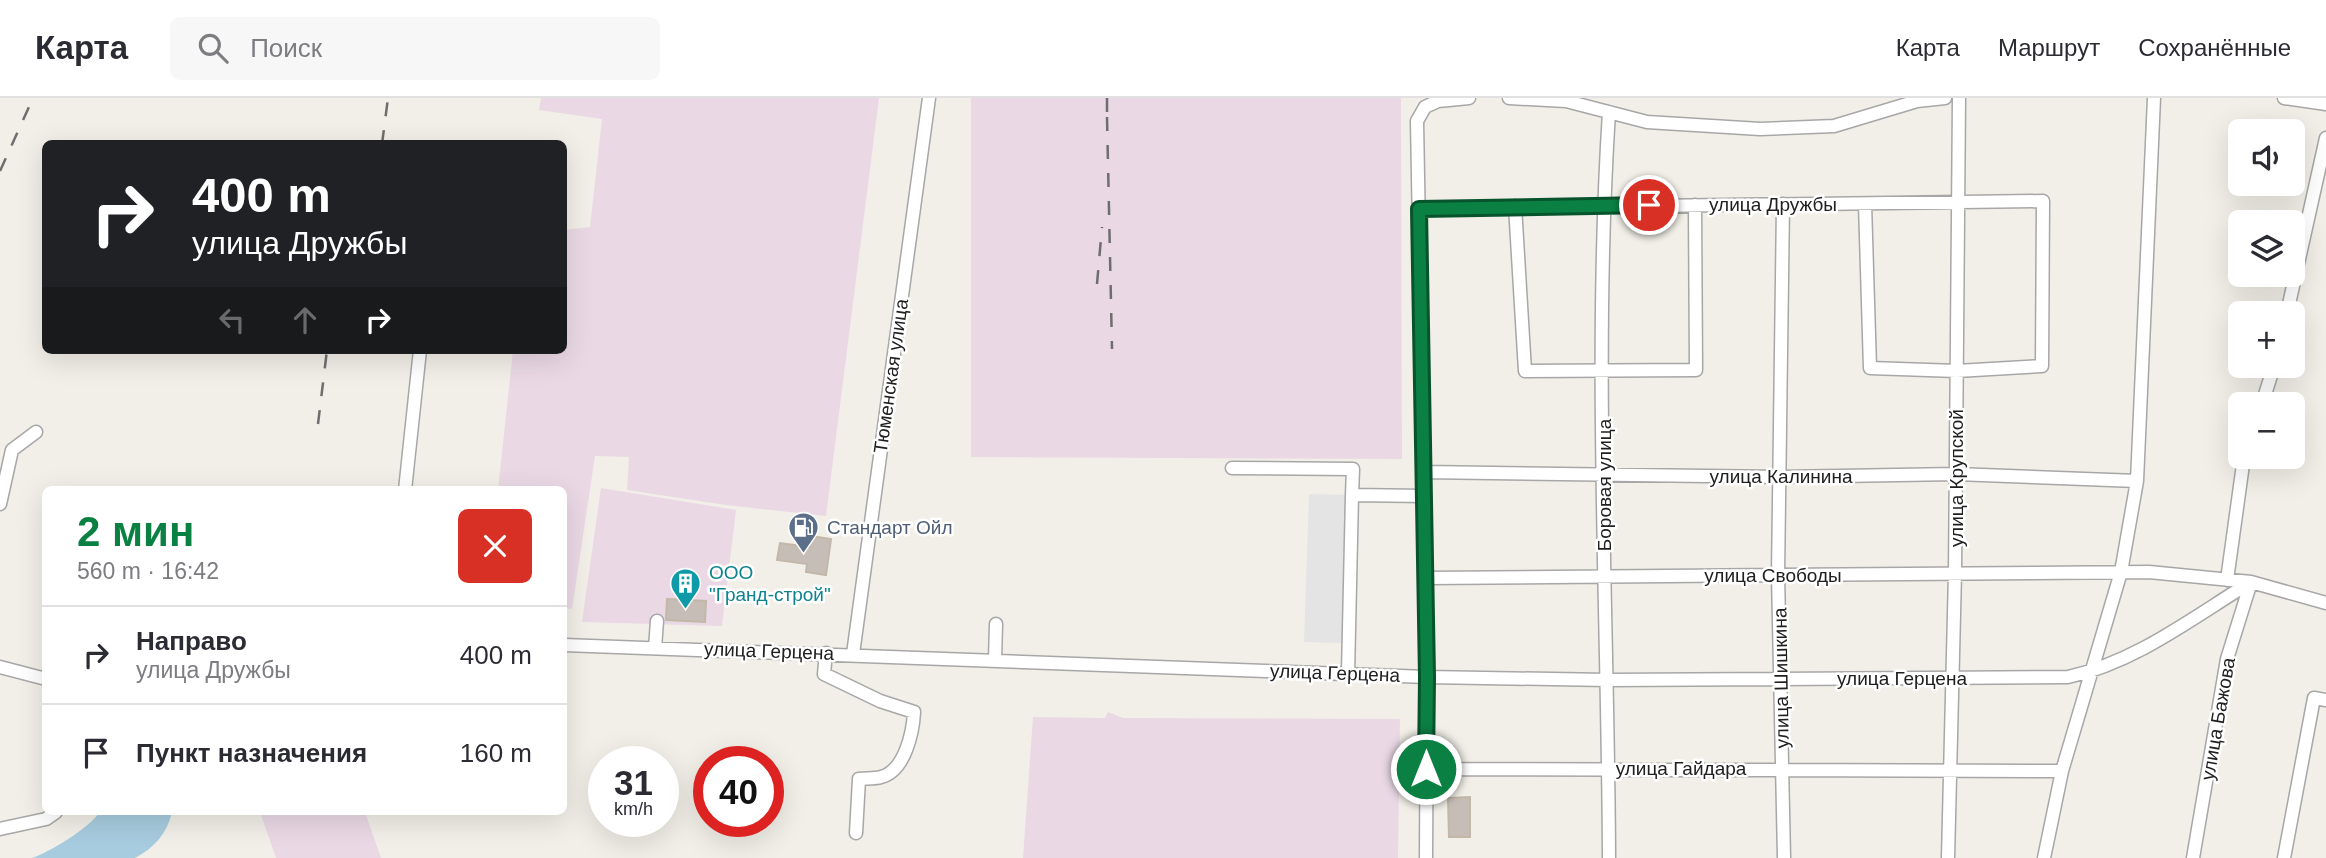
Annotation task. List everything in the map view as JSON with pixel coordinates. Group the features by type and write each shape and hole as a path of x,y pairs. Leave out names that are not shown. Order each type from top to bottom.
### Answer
{"street":[{"name":"Тюменская улица","path":"853,654 929,98"},
{"path":"1426,858 1426,578 1417,121 1421,103 1469,98"},
{"path":"1509,98 1566,101 1647,122 1677,126 1804,129 1835,126 1917,101 1945,98"},
{"name":"улица Крупской","path":"1948,858 1955,573 1959,98"},
{"path":"2044,858 2062,771 2121,572 2137,481 2154,98"},
{"path":"2292,99 2326,104"},
{"name":"Боровая улица","path":"1609,112 1603,206 1604,576 1608,680 1609,858"},
{"path":"2290,301 2326,138"},
{"name":"улица Дружбы","path":"1419,209 2043,201 2042,366 1957,370"},
{"name":"улица Шишкина","path":"1783,204 1779,575 1784,858"},
{"path":"1865,204 1870,368 1957,370"},
{"path":"1516,206 1525,371 1603,372 1696,370 1695,205"},
{"path":"405,486 420,354"},
{"path":"0,504 12,450 36,432"},
{"path":"1232,468 1353,469 1348,674"},
{"path":"2227,580 2242,469"},
{"name":"улица Калинина","path":"1424,472 1780,477 1956,474 2137,481"},
{"path":"1352,495 1424,496"},
{"name":"улица Свободы","path":"1426,578 2149,572 2251,582"},
{"name":"улица Герцена","path":"567,645 1427,677 1608,680 2068,677 2091,672 2138,652 2251,582"},
{"path":"2251,582 2326,603"},
{"name":"улица Бажова","path":"2193,858 2227,659 2251,582"},
{"path":"655,648 657,621"},
{"path":"995,660 996,624"},
{"path":"826,653 824,674 880,701 914,712 912,737 896,767 884,777 859,779 856,833"},
{"path":"0,667 42,677"},
{"path":"2284,858 2320,699"},
{"name":"улица Гайдара","path":"1426,769 2062,771"},
{"path":"0,828 46,819 52,815"}],"shaded area":[{"path":"541,98 879,98 826,516 627,490 629,457 595,456 572,609 567,608 567,486 498,486 513,354 567,354 567,230 590,227 602,119 539,110"},
{"path":"971,98 1401,98 1402,459 971,457"},
{"path":"601,488 736,510 722,626 582,622"},
{"path":"1309,494 1347,495 1342,643 1304,642"},
{"path":"1108,712 1123,718 1400,719 1398,858 1023,858 1033,717 1105,718"},
{"path":"261,815 366,815 381,858 276,858"}],"water":[{"path":"98,815 171,815 159,840 135,858 32,858 69,839"}],"building":[{"name":"Стандарт Ойл","path":"811,536 831,539 826,575 806,572 807,564 777,560 780,543 810,547"},
{"name":"ООО \"Гранд-строй\"","path":"667,599 706,601 705,622 666,620"},
{"path":"1470,797 1470,837 1449,837 1448,798"}],"railway":[{"path":"0,171 33,98"},
{"path":"383,140 388,98"},
{"path":"1107,98 1107,126"},
{"path":"1107,117 1112,349"},
{"path":"1097,284 1102,227"},
{"path":"318,424 327,354"}],"place":[{"name":"Стандарт Ойл","path":"804,554"},
{"name":"ООО \"Гранд-строй\"","path":"686,610"}],"route":[{"path":"1426,769 1427,677 1419,209 1649,205"}]}
